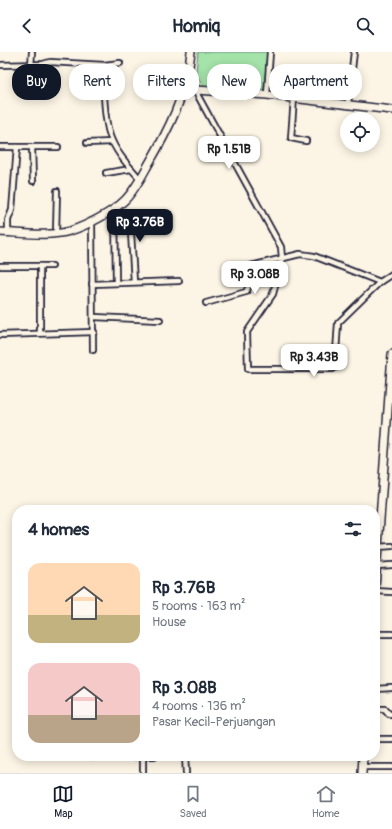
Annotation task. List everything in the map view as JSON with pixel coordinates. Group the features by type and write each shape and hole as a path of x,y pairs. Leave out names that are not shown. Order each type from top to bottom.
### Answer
{"street":[{"path":"29,64 32,52"},
{"path":"190,64 191,52"},
{"path":"199,90 267,95 270,52"},
{"path":"348,103 354,52"},
{"path":"36,64 50,62 86,64"},
{"path":"112,64 120,63"},
{"path":"0,65 12,65"},
{"path":"199,96 255,202 281,247 282,258 273,294 247,332 248,369 335,367 338,323 380,282 392,274"},
{"path":"106,100 109,132 112,142 140,179"},
{"path":"0,232 56,233 70,231 115,208 127,199 140,179 159,146 181,100"},
{"path":"294,100 291,138 306,141"},
{"path":"316,100 348,103 392,110"},
{"path":"87,143 112,142"},
{"path":"0,147 58,147"},
{"path":"8,232 8,220 12,210 17,147"},
{"path":"32,147 33,181"},
{"path":"106,173 131,169"},
{"path":"56,233 57,190"},
{"path":"115,208 116,283"},
{"path":"92,221 92,284 94,317 93,350"},
{"path":"115,230 128,230 131,233 134,282"},
{"path":"206,303 246,292 248,289 248,272 251,266 300,254 314,256 380,282"},
{"path":"0,266 52,266"},
{"path":"40,266 40,333"},
{"path":"92,284 179,281"},
{"path":"94,317 160,320"},
{"path":"0,335 94,332"},
{"path":"380,523 390,406 392,354"},
{"path":"380,546 392,546"},
{"path":"380,566 392,565"},
{"path":"380,592 392,592"},
{"path":"380,634 392,634"},
{"path":"380,689 392,688"},
{"path":"380,709 387,710 389,714 392,714"},
{"path":"380,739 392,739"},
{"path":"143,761 143,773"},
{"path":"185,761 186,773"},
{"path":"362,770 392,767"}],"green space":[{"path":"198,52 267,52 264,92 261,92 261,64 207,64 207,88 203,88 199,79 199,64 197,64"}]}
